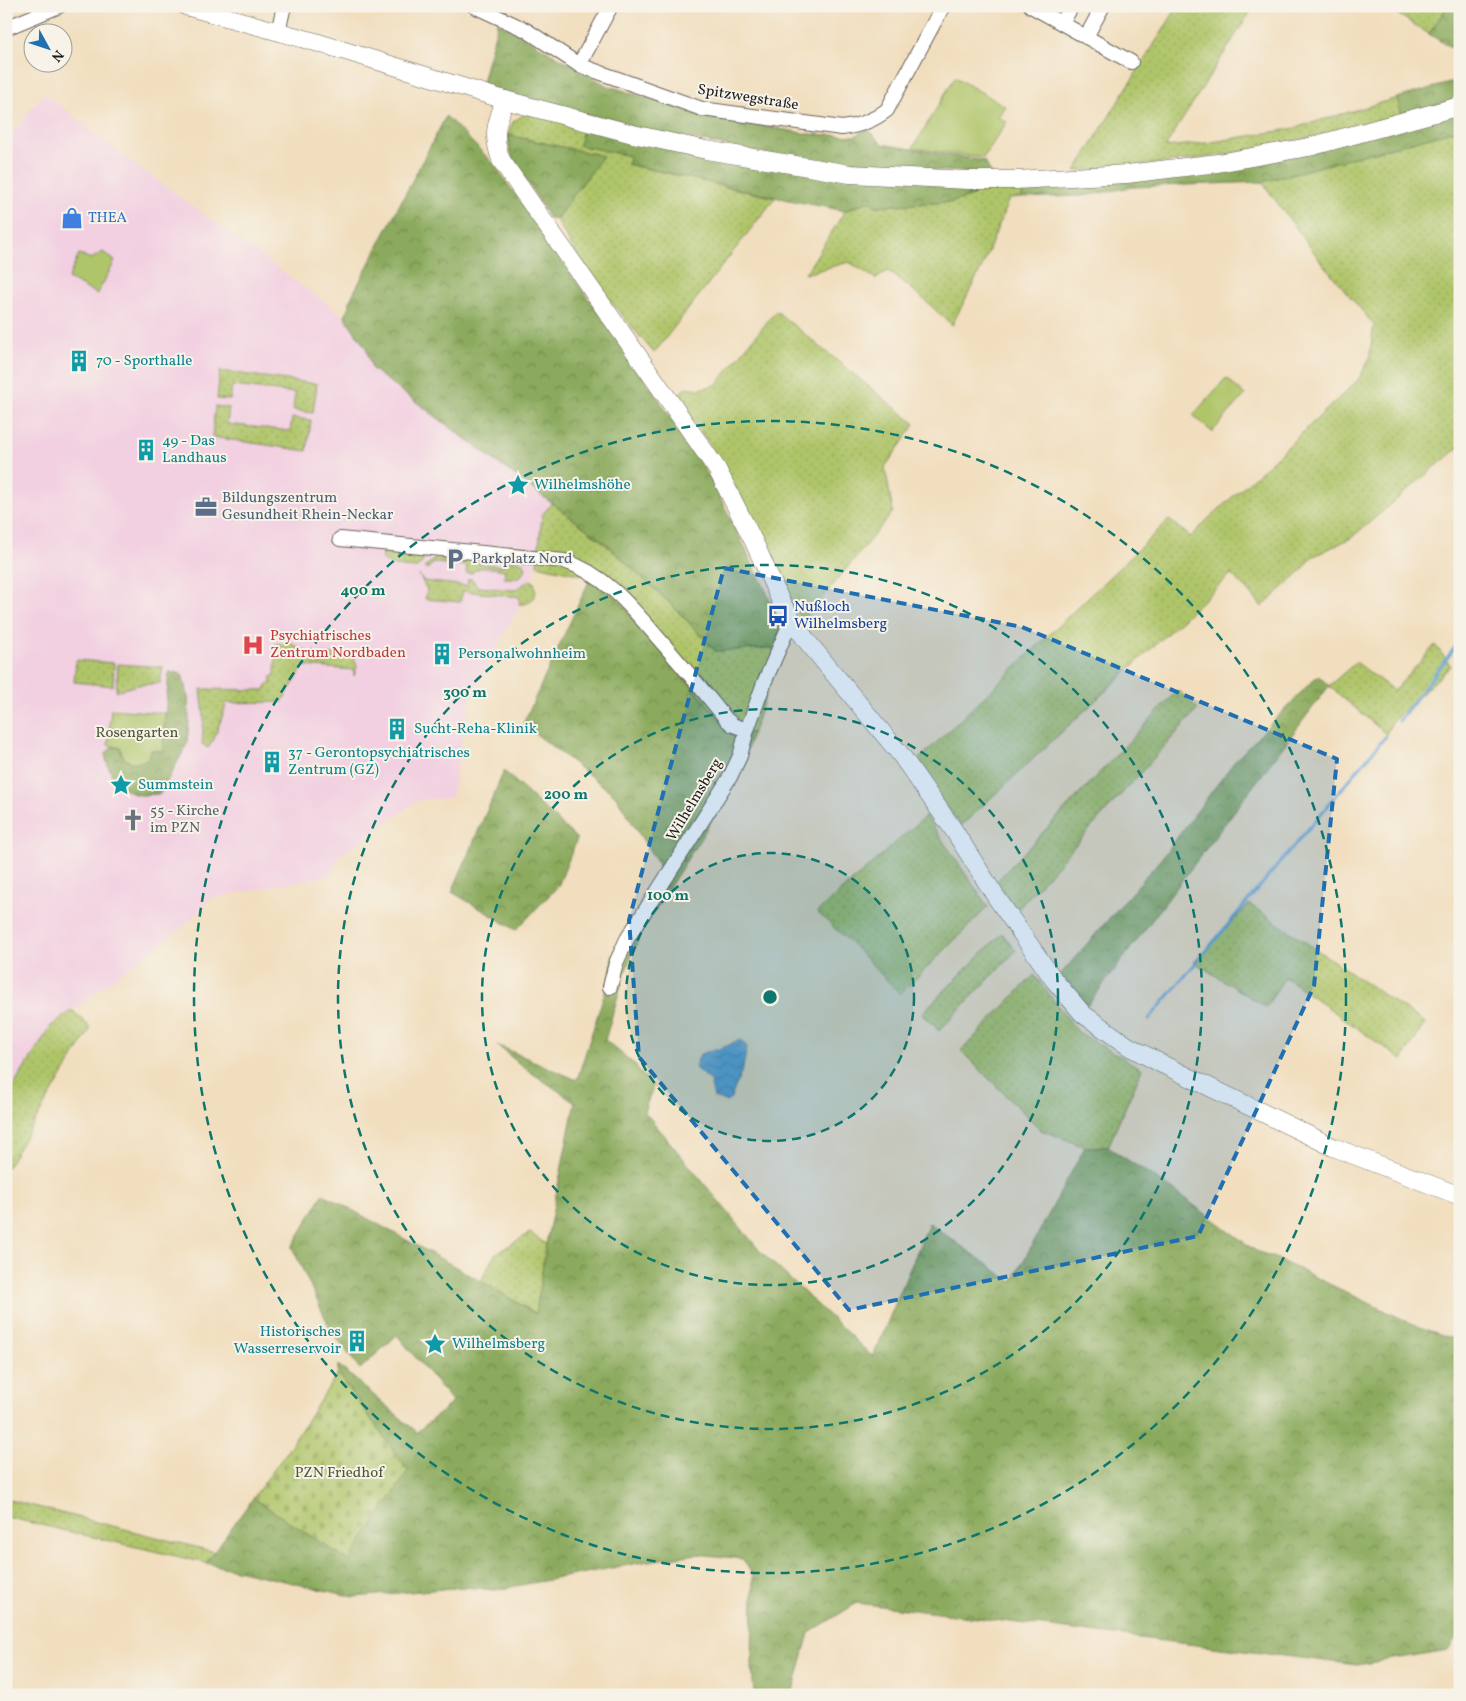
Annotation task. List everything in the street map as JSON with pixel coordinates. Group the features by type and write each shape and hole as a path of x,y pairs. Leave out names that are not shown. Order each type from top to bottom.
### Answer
{"main road":[{"path":"186,6 505,100 633,134 706,150 850,174 967,180 1016,180 1127,174 1200,165 1309,147 1460,106"},
{"path":"505,100 495,135 496,146 502,160 717,469 792,621 901,755 954,829 1001,905 1054,980 1082,1014 1128,1046 1164,1066 1333,1147 1460,1196"}],"street":[{"path":"6,28 59,6"},
{"path":"278,32 284,6"},
{"name":"Spitzwegstraße","path":"474,6 526,30 579,65 702,109 842,128 858,126 877,118 888,110 943,6"},
{"path":"579,65 611,6"},
{"path":"1031,6 1131,62"},
{"path":"1062,23 1072,6"},
{"path":"1086,36 1103,6"},
{"path":"340,539 564,561 576,565 602,580 642,619 727,720 733,725 747,730"},
{"name":"Wilhelmsberg","path":"610,987 616,963 627,939 730,777 740,756 747,730 779,647 792,621"}],"highlighted area":[{"path":"724,568 1022,627 1337,759 1314,986 1198,1236 849,1310 639,1057 629,920"}],"shaded area":[{"name":"Psychiatrisches Zentrum Nordbaden","path":"44,93 125,157 345,317 366,348 372,369 552,503 542,515 537,565 527,591 470,699 451,798 418,800 340,856 331,875 212,898 184,926 51,1026 6,1098 6,142"}],"green space":[{"path":"1178,6 1254,6 1165,147 1206,143 1291,129 1397,98 1402,115 1234,153 1154,164 1075,171"},
{"path":"1401,6 1448,6 1429,34 1396,13"},
{"path":"1448,6 1460,6 1460,50 1458,52 1429,34"},
{"path":"498,22 606,85 696,114 808,134 855,136 868,129 882,144 985,161 991,174 847,165 789,158 634,128 481,86"},
{"path":"955,77 1005,106 998,117 1007,122 983,158 913,148"},
{"path":"1460,80 1460,98 1402,115 1397,98"},
{"path":"527,112 584,127 579,145 630,156 627,164 775,198 654,353 589,276 556,219 602,156 508,135 513,122"},
{"path":"1460,112 1460,129 1262,182 1133,187 1083,196 1022,198 1023,189 1124,181"},
{"path":"446,116 493,163 648,383 712,481 784,628 774,648 715,651 681,614 605,543 372,369 366,348 345,317 352,296"},
{"path":"584,127 974,188 973,196 952,202 875,206 872,202 866,202 845,211 627,164 630,156 579,145"},
{"path":"1460,129 1460,446 1351,538 1312,557 1303,569 1262,607 1231,574 961,826 915,763 1169,520 1191,537 1358,380 1369,360 1374,325 1322,263 1262,182"},
{"path":"508,135 603,156 556,219 549,218 510,153"},
{"path":"974,188 1023,189 1022,198 1009,199 983,265 952,325 910,287 888,271 876,279 849,262 805,274 845,211 866,202 872,202 876,206 952,202 973,196"},
{"path":"103,252 115,261 97,294 68,279 79,254 91,259"},
{"path":"776,311 915,424 885,467 893,512 807,616 801,619 778,579 744,502 710,445 677,397 686,387 699,389 716,385"},
{"path":"220,371 317,384 313,413 293,410 295,393 232,386 230,400 217,399"},
{"path":"1226,378 1245,395 1212,432 1193,415"},
{"path":"215,406 229,408 227,424 290,431 292,418 311,420 307,451 212,437"},
{"path":"552,503 619,555 715,651 774,648 773,674 753,732 735,736 618,600 591,577 537,565 542,515"},
{"path":"382,553 427,557 417,568 402,567 384,561 381,557"},
{"path":"470,555 478,556 477,563 502,566 508,559 522,562 526,567 525,571 519,578 504,578 505,570 492,568 483,568 472,573 466,573 467,566 434,563 427,569 424,568 435,558 464,561"},
{"path":"419,575 424,581 467,586 468,579 472,579 478,587 514,590 531,580 534,582 536,592 530,601 525,604 519,604 520,597 463,591 460,602 425,599 427,590"},
{"path":"591,577 618,600 734,736 753,732 738,776 641,932 624,975 605,1040 633,1063 653,1087 644,1111 760,1251 873,1357 929,1223 1012,1282 1085,1147 1108,1147 1172,1189 1256,1251 1273,1257 1419,1327 1460,1341 1460,1631 1448,1650 1357,1665 857,1603 809,1633 792,1695 754,1695 752,1666 753,1576 743,1559 697,1554 654,1560 495,1590 464,1587 354,1597 206,1563 253,1498 349,1560 408,1471 338,1373 338,1365 417,1432 453,1402 397,1335 360,1369 332,1332 292,1247 323,1194 481,1281 536,1314 546,1244 575,1102 523,1067 497,1045 577,1080 611,973 612,957 661,869 615,795 523,724"},
{"path":"290,643 312,654 354,656 357,667 354,676 354,670 304,666 282,702 227,703 214,739 208,748 202,744 204,716 201,689 265,690 267,684 271,684 271,677 275,675 276,644"},
{"path":"1435,645 1451,666 1392,722 1386,734 1329,686 1356,662 1394,691"},
{"path":"76,660 114,663 113,686 74,682"},
{"path":"118,664 163,667 160,683 138,685 116,691"},
{"path":"169,672 182,674 188,698 187,744 160,794 135,794 128,791 114,778 105,754 112,747 121,748 121,753 127,760 146,760 151,750 162,751"},
{"path":"1318,675 1329,686 1087,1006 1059,976 1161,859 1234,762"},
{"path":"1178,690 1198,709 1016,911 997,881"},
{"name":"Rosengarten","path":"111,709 165,713 163,751 151,750 145,760 135,762 125,758 121,748 108,745"},
{"path":"504,771 577,839 558,886 516,930 452,892"},
{"path":"926,816 988,907 900,994 852,944 817,912"},
{"path":"1249,904 1425,1023 1402,1060 1285,977 1266,1007 1194,962"},
{"path":"1002,933 1016,951 939,1031 922,1013"},
{"path":"1034,975 1078,1032 1142,1069 1108,1147 1085,1147 1041,1130 961,1051"},
{"path":"72,1010 91,1028 6,1169 6,1098 51,1026"},
{"path":"530,1233 546,1244 536,1314 481,1281 495,1254"},
{"name":"PZN Friedhof","path":"338,1373 408,1471 349,1561 253,1498 286,1453"},
{"path":"6,1499 215,1552 206,1563 6,1517"}],"water":[{"path":"741,1040 747,1047 743,1068 731,1098 727,1102 714,1098 710,1080 695,1068 700,1054"}],"waterway":[{"path":"1399,721 1460,641"},
{"path":"1149,1019 1386,736"}],"place":[{"name":"THEA","path":"72,218"},
{"name":"70 - Sporthalle","path":"79,361"},
{"name":"49 - Das Landhaus","path":"146,450"},
{"name":"Wilhelmshöhe","path":"518,485"},
{"name":"Bildungszentrum Gesundheit Rhein-Neckar","path":"206,507"},
{"name":"Parkplatz Nord","path":"455,559"},
{"name":"Nußloch Wilhelmsberg","path":"778,616"},
{"name":"Psychiatrisches Zentrum Nordbaden","path":"253,645"},
{"name":"Personalwohnheim","path":"442,654"},
{"name":"Sucht-Reha-Klinik","path":"397,729"},
{"name":"37 - Gerontopsychiatrisches Zentrum (GZ)","path":"272,762"},
{"name":"Summstein","path":"121,785"},
{"name":"55 - Kirche im PZN","path":"133,820"},
{"name":"Historisches Wasserreservoir","path":"357,1341"},
{"name":"Wilhelmsberg","path":"435,1344"}]}
